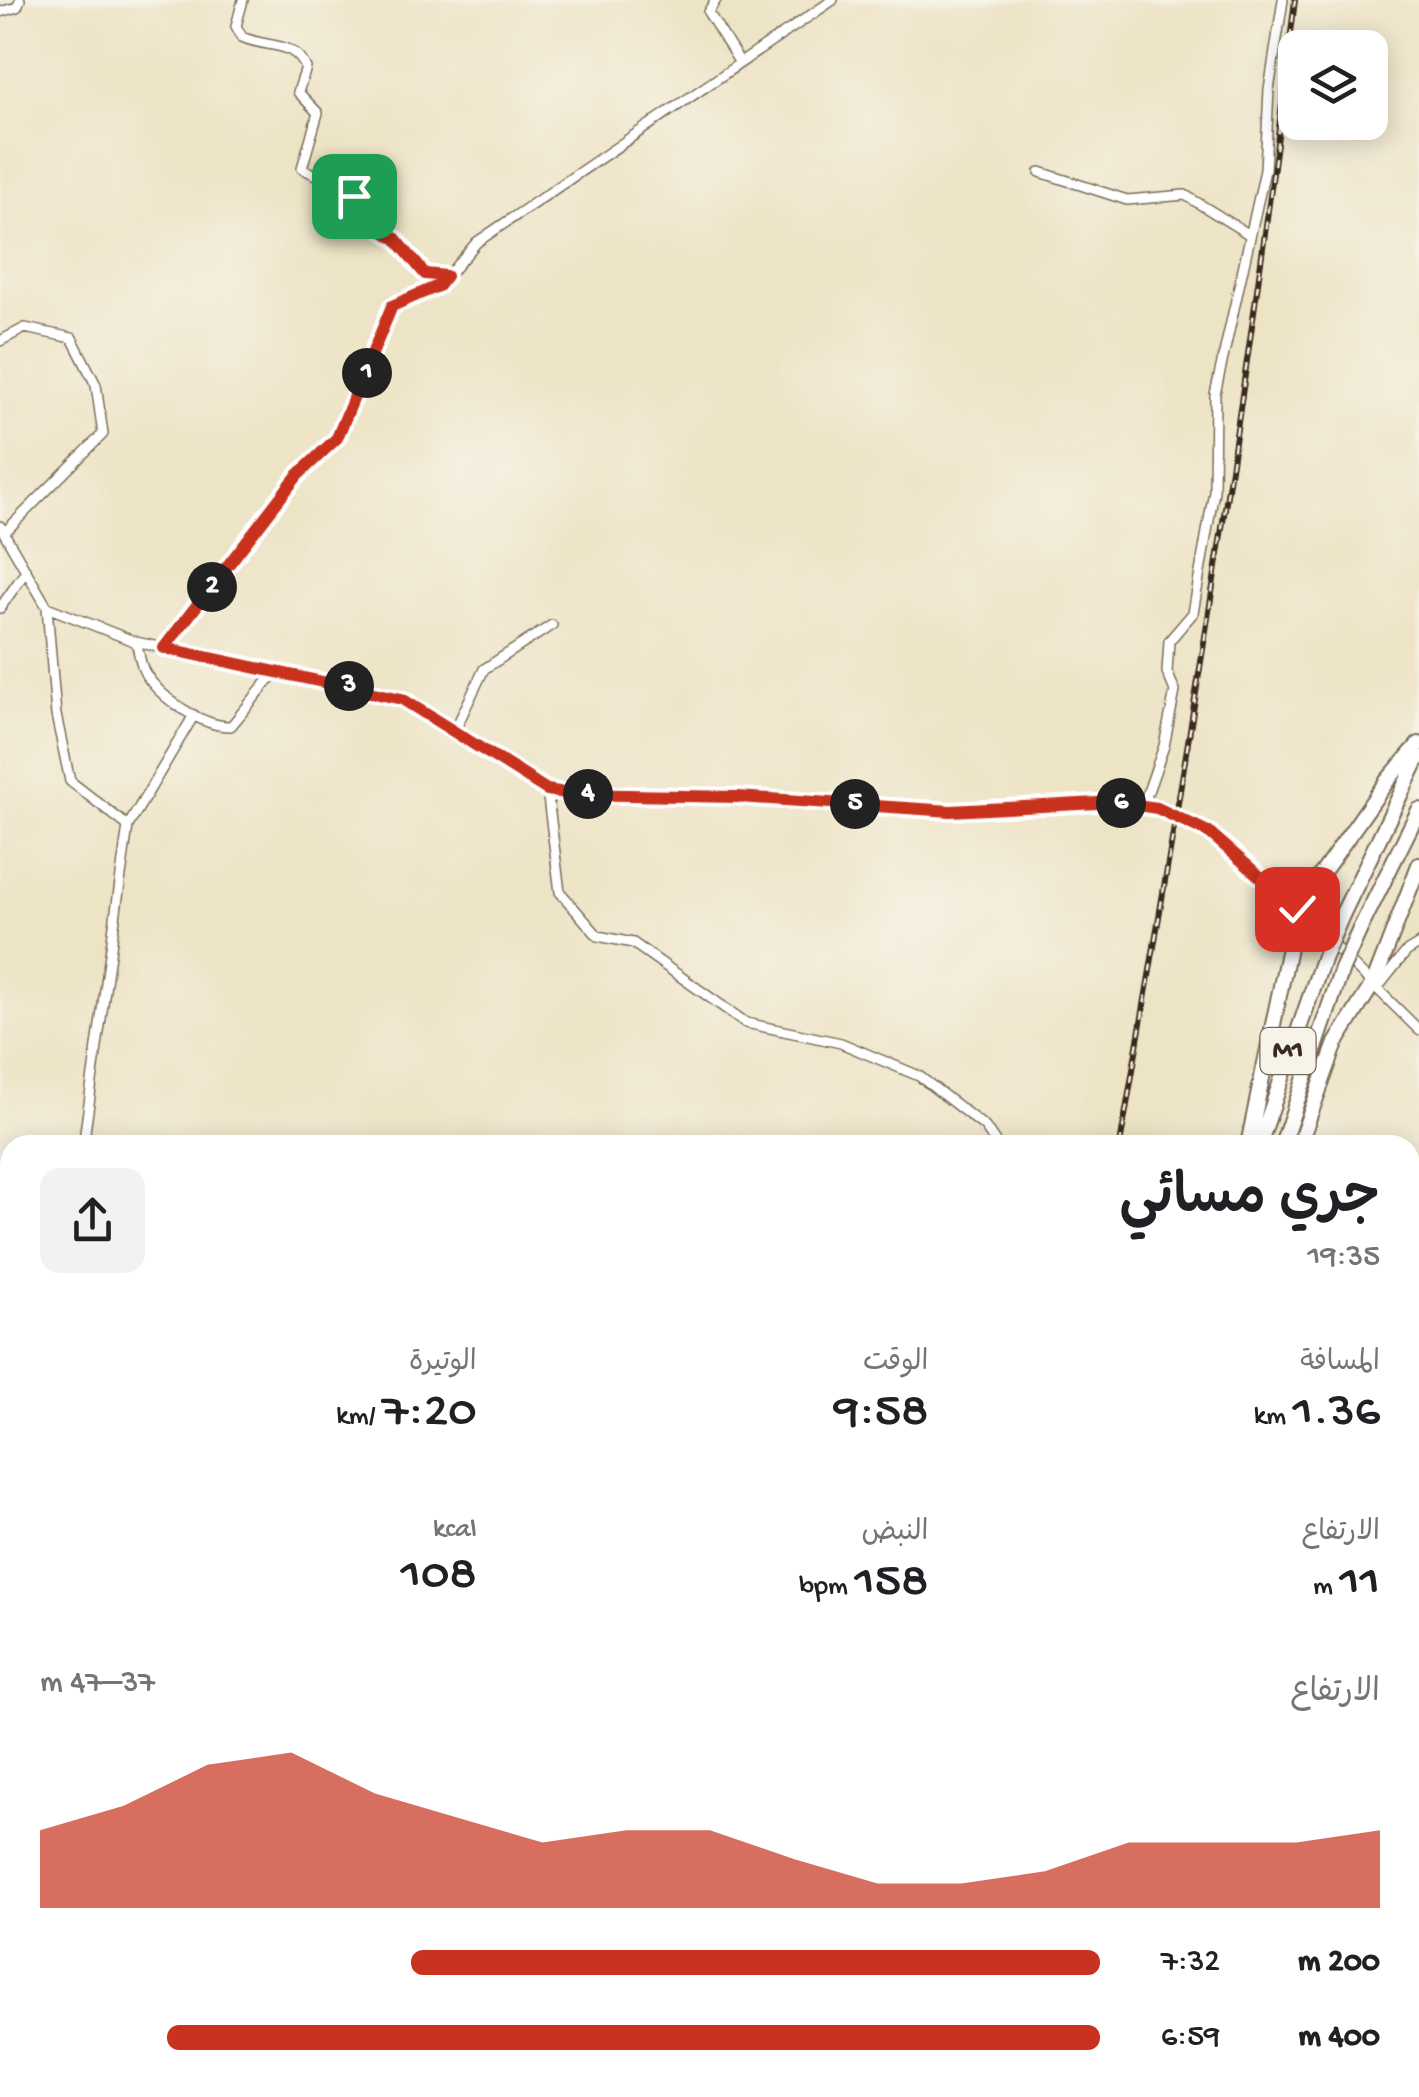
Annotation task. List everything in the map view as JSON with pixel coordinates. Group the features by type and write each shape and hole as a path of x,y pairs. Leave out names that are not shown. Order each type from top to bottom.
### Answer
{"highway":[{"path":"1250,1135 1297,909 1376,795 1419,744"},
{"name":"M1","path":"1262,1135 1322,959 1419,756"},
{"name":"M1","path":"1285,1135 1342,969 1419,810"},
{"path":"1302,1135 1342,1032 1376,984 1419,866"}],"street":[{"path":"0,12 17,7 20,0"},
{"path":"242,0 236,26 242,36 289,47 299,53 306,68 298,92 318,113 302,168 327,184 348,188 354,196 354,212 396,239 425,274 446,276"},
{"path":"716,0 708,12 740,63"},
{"path":"164,648 297,476 337,438 392,306 438,286 477,242 833,0"},
{"path":"1142,806 1164,746 1175,691 1167,672 1170,641 1193,613 1214,491 1214,394 1264,170 1269,90 1283,0"},
{"path":"1040,172 1127,200 1185,195 1250,236"},
{"path":"0,341 26,328 72,338 96,385 103,434 2,529 47,606 56,715 70,781 128,826"},
{"path":"0,608 26,571"},
{"path":"47,606 136,642 278,669 402,699 547,790 951,811 1116,802 1157,808 1210,833 1297,909 1419,1030"},
{"path":"454,732 484,670 552,625"},
{"path":"136,642 145,673 212,727 231,726 278,669"},
{"path":"85,1135 128,826 194,714"},
{"path":"547,790 560,892 598,936 633,943 746,1023 841,1043 919,1076 990,1135"},
{"path":"1376,984 1419,944"}],"railway":[{"path":"1122,1135 1215,573 1258,287 1295,0"}],"route":[{"path":"354,196 354,212 396,239 425,274 446,276 438,286 392,306 372,362 337,438 297,476 164,648 278,669 402,699 547,790 571,794 738,797 951,811 1116,802 1157,808 1210,833 1297,909"}]}
